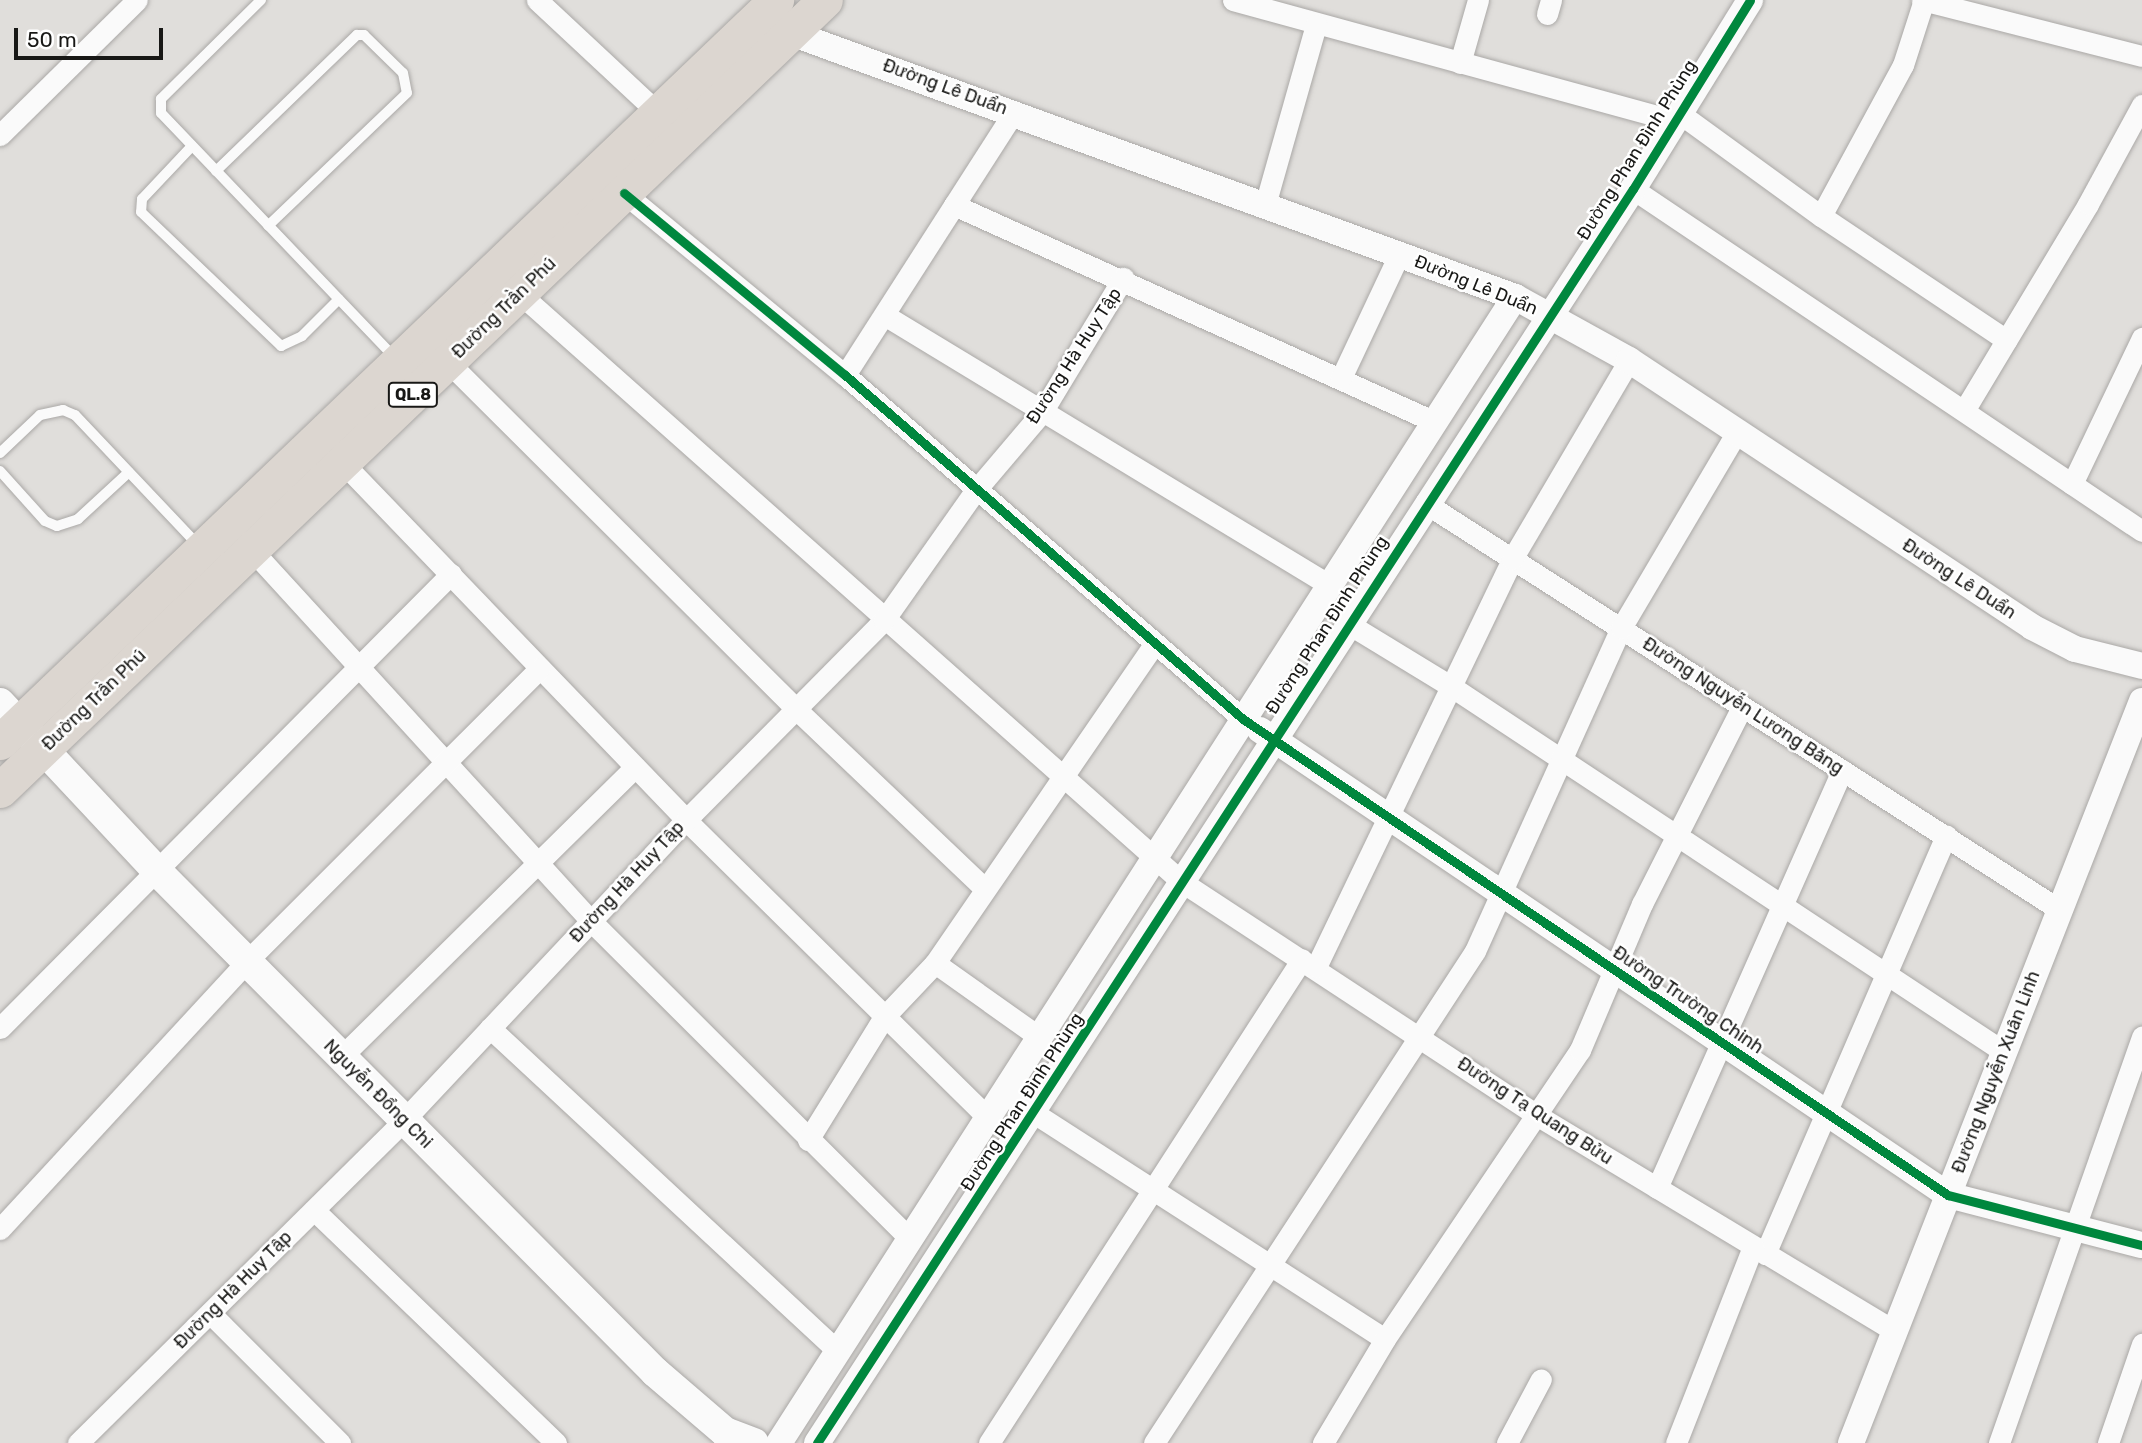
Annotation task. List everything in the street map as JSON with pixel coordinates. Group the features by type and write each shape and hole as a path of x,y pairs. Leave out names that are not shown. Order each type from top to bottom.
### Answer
{"highway":[{"name":"Đường Trần Phú","path":"7,723 202,549 776,0"},
{"name":"Đường Trần Phú","path":"0,790 825,0"}],"main road":[{"name":"Nguyễn Đổng Chi","path":"7,723 43,748 158,872 655,1372 725,1432 754,1443"}],"street":[{"path":"0,135 138,0"},
{"path":"537,0 658,113"},
{"path":"1233,0 1316,25 1676,117 2006,340"},
{"path":"1460,63 1478,0"},
{"name":"Đường Phan Đình Phùng","path":"817,1443 1036,1112 1347,622 1633,189 1750,0"},
{"path":"1821,216 1903,65 1934,1 2142,56"},
{"path":"1265,205 1316,25"},
{"name":"Đường Lê Duẩn","path":"791,33 1014,112 1515,297 1629,360 2032,627 2075,649 2142,666"},
{"path":"1965,409 2142,105"},
{"path":"845,376 886,316 1014,112"},
{"path":"1633,189 1965,409 2142,531"},
{"path":"624,193 845,376 975,491 1243,719"},
{"path":"954,205 1124,278 1435,422"},
{"path":"1341,378 1399,255"},
{"name":"Đường Hà Huy Tập","path":"78,1443 404,1120 686,820 884,620 975,491 1042,412 1124,278"},
{"name":"Đường Tạ Quang Bửu","path":"519,293 1182,882 1420,1035 1538,1116 1895,1331"},
{"name":"Đường Phan Đình Phùng","path":"779,1443 1515,297"},
{"path":"886,316 1331,586"},
{"path":"2072,484 2142,338"},
{"path":"989,1443 1154,1189 1309,963 1391,818 1513,559 1629,360"},
{"path":"447,361 796,709 983,887"},
{"path":"1154,1443 1475,951 1621,628 1737,432"},
{"path":"342,462 686,820 987,1117"},
{"name":"Đường Nguyễn Lương Băng","path":"1425,503 2060,910"},
{"path":"251,549 361,666 444,764 591,920 909,1239"},
{"path":"0,1028 451,575"},
{"path":"1347,622 1452,687 1674,837 2004,1052"},
{"path":"808,1140 884,1017 935,963 983,887 1065,779 1154,644"},
{"path":"0,1229 247,961 540,668"},
{"name":"Đường Nguyễn Xuân Linh","path":"1851,1443 2142,701"},
{"path":"1323,1443 1385,1339 1538,1116 1586,1037 1612,968 1674,837 1742,707"},
{"name":"Đường Trường Chinh","path":"1243,719 1948,1195 2142,1245"},
{"path":"341,1057 635,767"},
{"path":"1657,1188 1842,770"},
{"path":"1676,1443 1759,1251 1827,1113 1945,836"},
{"path":"935,963 1039,1037"},
{"path":"490,1028 837,1352"},
{"path":"1999,1443 2142,1036"},
{"path":"1003,1093 1385,1339"},
{"path":"314,1210 556,1443"},
{"path":"209,1313 340,1443"},
{"path":"2108,1443 2142,1344"},
{"path":"1507,1443 1541,1379"}],"lane":[{"path":"261,0 161,99 161,113 399,362"},
{"path":"216,171 357,35 364,35 403,73 407,93 268,226"},
{"path":"192,146 142,199 141,212 281,346 302,336 339,299"},
{"path":"0,453 40,415 63,410 75,415 202,549"},
{"path":"0,471 45,521 57,526 78,519 129,472"}],"cycle path":[{"path":"817,1443 1633,189 1750,0"},
{"path":"624,193 845,375 1243,719 1948,1195 2142,1245"}]}
